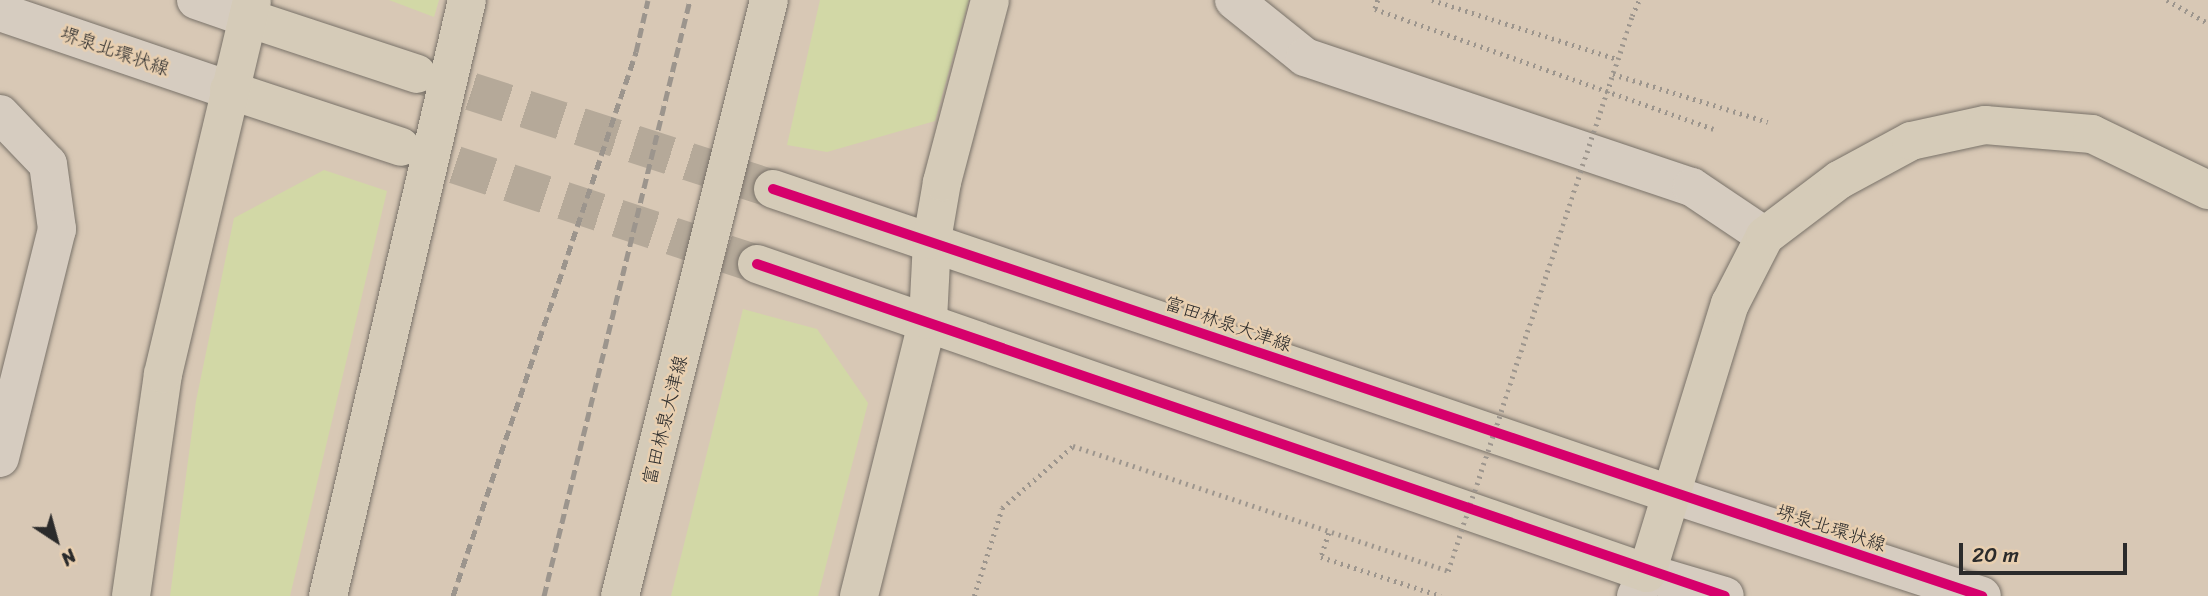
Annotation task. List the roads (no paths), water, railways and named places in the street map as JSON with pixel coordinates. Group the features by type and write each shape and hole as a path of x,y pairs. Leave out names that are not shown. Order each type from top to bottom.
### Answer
{"main road":[{"path":"328,596 467,0"},
{"name":"富田林泉大津線","path":"621,596 769,0"},
{"path":"859,596 928,320 932,240 942,182 990,0"},
{"path":"131,596 163,374 250,9 417,74"},
{"path":"229,90 401,147"},
{"path":"757,264 928,320 1644,588 1670,494 1730,304 1765,236 1839,180 1911,141 1985,125 2092,134 2208,190"},
{"name":"富田林泉大津線","path":"773,189 932,240 1670,494"}],"street":[{"path":"196,0 250,9"},
{"path":"1234,0 1305,57 1692,187 1765,236"},
{"name":"堺泉北環状線","path":"0,12 229,90"},
{"path":"0,114 48,164 57,229 0,458"},
{"name":"堺泉北環状線","path":"1670,494 1982,596"},
{"path":"1644,588 1725,596"}],"tunnel":[{"path":"417,74 773,189"},
{"path":"401,147 757,264"}],"railway":[{"path":"453,596 636,52 648,0"},
{"path":"544,596 690,0"}]}
